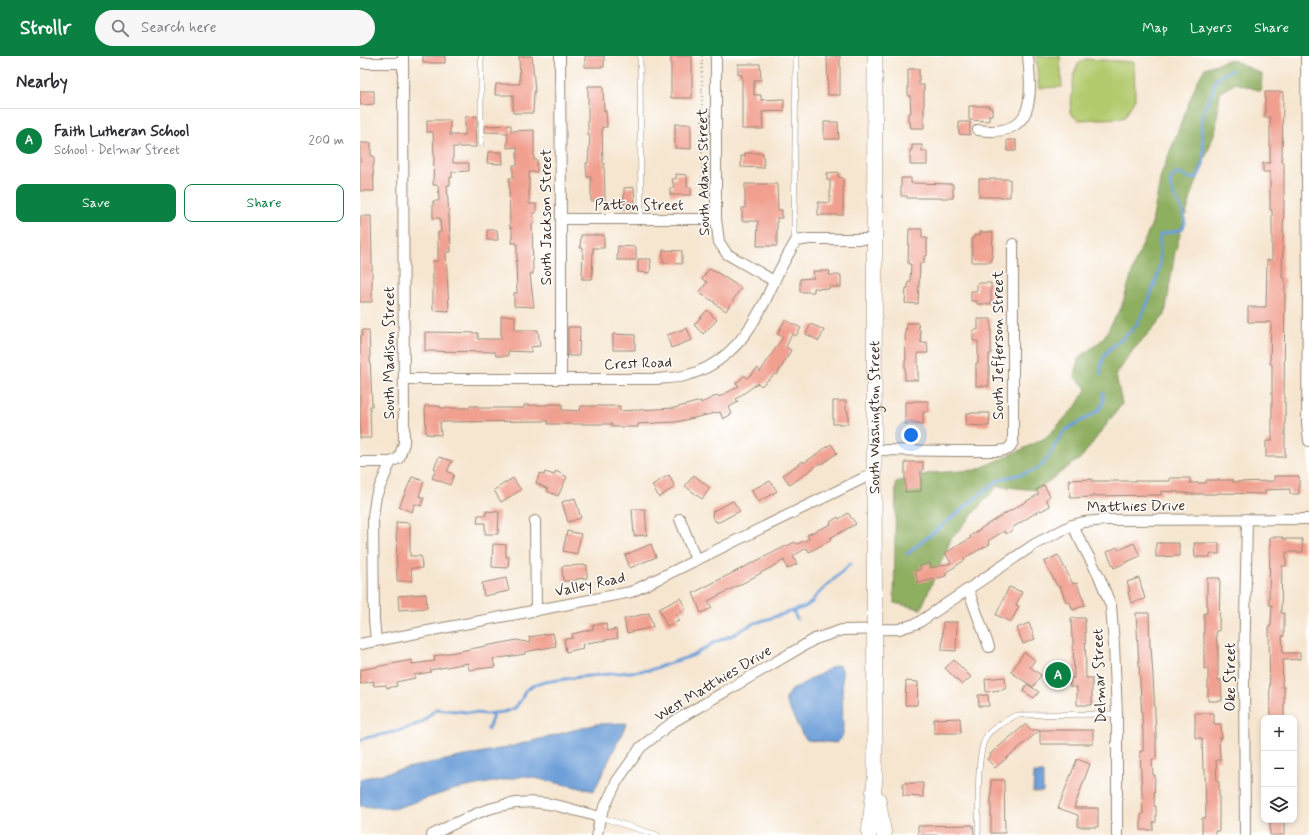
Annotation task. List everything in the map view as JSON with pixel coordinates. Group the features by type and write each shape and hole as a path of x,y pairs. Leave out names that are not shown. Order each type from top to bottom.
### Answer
{"main road":[{"name":"South Washington Street","path":"869,835 875,778 875,56"},
{"name":"South Washington Street","path":"875,778 884,835"}],"street":[{"name":"South Jackson Street","path":"560,56 561,378"},
{"name":"South Adams Street","path":"716,56 716,219 719,242 727,254 774,281"},
{"path":"978,130 992,132 1004,131 1015,126 1022,118 1028,108 1031,86 1028,56"},
{"path":"1306,56 1307,423 1309,441"},
{"path":"360,63 403,60"},
{"name":"South Madison Street","path":"376,641 373,604 373,516 376,496 390,462 399,458 404,443 403,60"},
{"name":"Patton Street","path":"561,219 716,219"},
{"path":"796,241 809,239 875,239"},
{"name":"Crest Road","path":"405,379 656,379 684,376 704,368 722,358 741,340 760,312 774,281 796,241"},
{"name":"South Jefferson Street","path":"874,450 998,451 1009,449 1013,442 1013,244"},
{"path":"360,462 390,462"},
{"name":"Valley Road","path":"360,644 631,592 874,473"},
{"path":"680,519 696,560"},
{"name":"Oke Street","path":"1245,835 1244,672 1247,519"},
{"name":"Matthies Drive","path":"874,630 899,629 918,623 1035,544 1072,525 1084,522 1106,520 1309,519"},
{"path":"535,521 536,611"},
{"name":"Delmar Street","path":"1072,525 1099,576 1111,606 1117,714 1117,835"},
{"path":"968,589 989,647"},
{"name":"West Matthies Drive","path":"597,835 600,817 617,781 641,747 673,722 815,639 842,630 874,630"},
{"path":"432,835 462,819 500,805 528,802 548,804 600,817"}],"lane":[{"path":"481,56 481,144"},
{"path":"640,56 641,220"},
{"path":"796,56 794,234 796,241"},
{"path":"978,835 981,751 987,735 1001,723 1016,716 1117,714"},
{"path":"600,817 657,835"}],"path":[{"path":"702,56 702,191 707,199"}],"green space":[{"path":"1036,56 1060,56 1062,87 1039,88"},
{"path":"1085,59 1134,62 1135,99 1124,118 1078,120 1070,113 1074,74 1078,64"},
{"path":"1231,59 1262,74 1261,91 1236,83 1220,92 1216,129 1192,194 1175,252 1165,315 1133,350 1116,375 1122,404 1081,458 1036,490 997,486 951,539 921,609 894,603 896,482 931,473 976,470 1047,437 1076,406 1087,388 1075,378 1078,359 1103,339 1122,305 1136,260 1152,223 1161,175 1196,84 1205,68"}],"water":[{"path":"837,665 842,669 843,734 841,739 836,743 807,740 802,734 786,702 786,697 790,691"},
{"path":"627,723 594,791 525,776 456,789 393,809 360,806 360,779 513,746 597,724"},
{"path":"1034,773 1043,773 1043,792 1033,792"}],"building":[{"path":"423,56 445,56 445,63 423,63"},
{"path":"519,56 532,56 535,92 533,113 513,113 513,95 495,95 496,84 520,84"},
{"path":"585,56 604,56 604,67 585,67"},
{"path":"671,56 692,56 692,98 671,98"},
{"path":"827,56 840,56 840,95 828,95"},
{"path":"738,64 760,64 761,80 754,80 754,95 761,95 761,100 784,99 784,111 762,112 763,129 742,129 742,75 738,75"},
{"path":"908,69 919,69 919,85 924,85 924,128 911,128 910,122 908,122 908,113 911,113 910,96 908,96"},
{"path":"588,86 603,86 604,111 606,111 607,127 602,127 605,201 591,201 591,177 587,177 586,163 588,163 590,136 588,135"},
{"path":"360,91 374,91 374,104 360,105"},
{"path":"1265,92 1283,92 1282,162 1284,162 1284,201 1282,278 1285,278 1285,457 1266,457 1266,441 1272,441 1272,364 1270,364 1271,322 1248,322 1248,307 1266,307 1267,260 1272,260 1270,172 1263,172 1263,163 1270,163 1270,117 1265,117"},
{"path":"969,106 989,106 989,108 992,108 992,115 989,115 989,121 969,120"},
{"path":"477,116 477,127 475,127 476,147 453,147 453,163 469,163 469,171 452,172 452,178 450,177 450,185 447,185 451,252 446,252 449,311 433,310 433,261 438,261 438,232 441,232 440,218 433,218 433,201 439,201 438,185 433,185 433,132 427,132 427,120 450,120 450,135 465,135 465,117"},
{"path":"824,122 838,122 839,139 824,139"},
{"path":"959,122 970,122 970,135 959,134"},
{"path":"675,124 691,124 691,149 675,148"},
{"path":"511,125 511,131 534,130 534,160 537,160 537,172 529,172 529,204 536,204 536,213 533,213 534,223 532,223 533,274 530,274 534,307 514,306 514,293 517,293 517,243 512,243 512,228 510,228 509,178 513,178 513,165 517,165 517,147 507,148 508,133 485,132 485,126"},
{"path":"1007,140 1016,140 1016,151 1007,151"},
{"path":"360,143 371,143 371,156 374,156 374,191 360,191"},
{"path":"912,145 922,145 922,151 927,151 927,165 910,165 910,150 912,150"},
{"path":"488,152 502,152 503,164 487,163"},
{"path":"745,153 763,153 764,168 741,167 741,156 745,156"},
{"path":"838,172 838,177 843,178 843,215 818,215 818,202 830,203 830,180 827,180 827,173"},
{"path":"676,174 687,175 687,187 691,187 691,195 670,195 670,188 674,188 672,179 676,179"},
{"path":"901,178 911,178 911,183 953,184 953,198 907,198 907,196 901,196"},
{"path":"979,179 1010,179 1010,197 979,197"},
{"path":"745,184 777,184 778,210 782,210 782,218 777,218 777,246 757,246 758,221 742,221 742,208 745,208"},
{"path":"634,187 635,208 624,208 624,188"},
{"path":"360,216 371,216 372,302 360,302"},
{"path":"909,229 922,229 922,238 927,238 927,256 924,256 924,263 920,263 918,304 905,303 906,288 908,288 908,282 910,282 911,264 908,264"},
{"path":"487,230 497,230 498,240 487,240"},
{"path":"980,232 993,232 991,262 972,262 972,238 974,238 974,235 980,235"},
{"path":"581,235 604,235 604,248 593,248 592,279 582,279 583,248 580,248"},
{"path":"618,246 636,247 636,260 617,260"},
{"path":"663,250 682,251 682,264 663,263"},
{"path":"638,259 651,259 650,273 638,272"},
{"path":"709,269 741,288 726,311 714,303 715,302 699,293 707,282 702,279"},
{"path":"813,271 830,271 829,275 841,275 841,287 829,287 829,289 814,288 814,292 800,292 800,279 814,278"},
{"path":"977,283 991,283 991,304 977,304 977,301 971,301 971,291 977,291"},
{"path":"707,310 717,320 703,334 694,325"},
{"path":"501,316 515,316 515,330 538,330 540,346 531,347 531,352 508,351 508,356 496,356 495,352 425,351 425,332 478,333 478,339 501,339"},
{"path":"978,319 991,319 989,386 976,386 978,341 973,341 973,330 978,330"},
{"path":"785,320 801,328 796,336 792,334 786,347 791,350 777,375 775,374 761,386 758,383 736,399 738,402 729,407 732,414 723,419 720,412 676,422 638,424 638,427 612,427 612,424 548,424 548,421 440,422 441,435 426,434 425,406 440,406 440,408 470,408 470,406 478,406 478,408 524,408 524,405 562,404 562,410 580,411 581,406 620,406 620,411 674,408 701,401 701,403 718,395 719,397 739,386 736,383 745,375 747,378 758,368 760,372 783,337 777,334"},
{"path":"906,323 918,323 921,343 927,342 928,353 918,353 918,380 905,380"},
{"path":"811,324 824,330 819,341 806,334"},
{"path":"568,327 580,327 579,356 568,356"},
{"path":"687,328 692,340 671,348 667,335"},
{"path":"362,330 369,330 372,406 370,406 371,438 360,438 360,336 362,336"},
{"path":"613,334 635,335 635,350 613,350"},
{"path":"833,401 846,401 848,424 833,424"},
{"path":"928,401 928,412 923,412 923,424 905,424 905,402"},
{"path":"966,413 990,413 989,426 966,425"},
{"path":"831,444 837,453 822,464 820,463 790,485 783,475 803,461 804,463"},
{"path":"439,457 452,461 447,471 454,475 450,485 432,478 436,469 434,468"},
{"path":"905,462 923,462 923,470 921,470 921,491 905,492"},
{"path":"556,471 567,477 558,496 547,491 548,489 536,483 540,473 544,475 545,472 554,475"},
{"path":"669,475 675,487 659,497 652,485"},
{"path":"694,475 710,488 702,499 685,486"},
{"path":"1274,476 1299,476 1299,494 1290,494 1290,489 1265,490 1265,494 1187,494 1161,491 1161,495 1092,496 1093,497 1070,498 1069,480 1092,479 1092,481 1170,481 1170,478 1190,478 1190,483 1206,483 1206,480 1233,480 1233,482 1274,481"},
{"path":"412,477 424,481 419,496 424,498 421,506 415,504 412,512 399,507"},
{"path":"513,478 521,490 501,502 494,490"},
{"path":"770,481 777,491 758,502 751,490"},
{"path":"1044,485 1050,496 1046,499 1050,506 1041,511 1040,510 1012,528 1013,530 1006,534 1004,531 988,541 990,544 964,558 965,560 945,573 946,576 918,583 915,571 921,569 920,566 930,563 931,568 951,563 945,553 971,538 970,536 989,523 1039,494 1036,490"},
{"path":"575,498 581,518 568,522 562,502"},
{"path":"733,501 740,511 719,522 716,522 712,516 713,511"},
{"path":"632,509 645,509 647,535 634,536"},
{"path":"486,511 499,512 498,534 485,534 485,523 477,523 478,515 486,515"},
{"path":"848,513 856,524 830,538 831,540 809,552 807,548 793,556 797,564 787,569 784,560 708,601 712,608 701,613 693,593 795,542 797,544 809,539 807,535 831,524 830,522 838,517 839,519"},
{"path":"396,522 410,523 410,556 421,556 422,568 411,568 412,581 397,581"},
{"path":"567,531 581,534 577,554 563,551"},
{"path":"1270,537 1302,539 1303,552 1286,552 1286,566 1282,566 1281,613 1284,613 1284,636 1282,636 1283,653 1300,653 1300,659 1283,660 1282,687 1284,687 1284,715 1270,715 1269,626 1271,626 1272,605 1269,605"},
{"path":"1134,543 1140,556 1114,568 1107,552 1117,547 1119,550"},
{"path":"1156,543 1179,543 1179,556 1156,557"},
{"path":"1194,543 1219,543 1219,554 1210,554 1210,557 1195,557"},
{"path":"493,544 506,545 506,557 509,557 508,568 492,567"},
{"path":"651,544 656,557 630,568 625,555"},
{"path":"1058,555 1073,584 1077,583 1085,605 1073,610 1069,601 1066,602 1060,586 1058,587 1044,562"},
{"path":"587,565 587,578 576,579 576,581 563,581 562,566"},
{"path":"506,578 509,591 484,596 482,583"},
{"path":"1139,578 1145,599 1131,603 1128,592 1130,591 1127,582"},
{"path":"1207,578 1220,578 1219,631 1216,631 1218,645 1218,680 1221,680 1222,701 1208,701 1208,669 1204,669 1204,613 1207,613"},
{"path":"1009,587 1022,592 1016,605 1019,606 1011,622 996,615"},
{"path":"426,594 427,608 399,610 398,596"},
{"path":"680,598 686,609 676,614 679,621 667,626 659,609"},
{"path":"649,613 653,627 627,633 624,619"},
{"path":"1136,613 1149,613 1156,734 1156,759 1152,759 1153,775 1155,775 1154,806 1156,806 1156,822 1153,822 1153,830 1141,830 1141,814 1143,814 1140,751 1143,751 1143,734"},
{"path":"1071,618 1085,618 1086,678 1092,678 1092,705 1077,705 1077,687 1070,687 1070,678 1074,678"},
{"path":"943,622 957,622 956,651 942,650"},
{"path":"606,623 607,631 616,629 618,638 587,643 582,645 583,648 566,652 564,639 573,638 572,634 593,629 593,625"},
{"path":"1029,623 1035,639 1023,644 1017,628"},
{"path":"553,633 556,646 525,652 525,654 493,659 495,667 469,670 468,663 430,670 431,672 414,675 415,678 396,682 397,686 387,688 386,685 374,686 373,681 360,684 360,670 412,660 412,664 435,661 434,656 517,640 530,643 529,637"},
{"path":"1024,652 1035,660 1030,667 1041,675 1033,687 1011,672"},
{"path":"954,660 971,677 962,685 945,668"},
{"path":"1005,677 1006,689 986,692 985,679"},
{"path":"906,681 918,682 917,705 905,705"},
{"path":"1027,684 1039,692 1034,698 1023,691"},
{"path":"978,695 988,695 989,706 979,706"},
{"path":"1195,713 1214,713 1214,724 1221,724 1222,738 1219,738 1220,760 1216,760 1217,782 1219,782 1219,831 1215,831 1215,835 1202,835 1202,818 1206,818 1205,769 1203,769 1202,738 1195,738"},
{"path":"960,718 961,733 934,733 934,719"},
{"path":"1026,724 1031,730 1040,730 995,768 987,759 991,756 990,754"},
{"path":"1040,730 1093,730 1093,744 1040,744"},
{"path":"1077,759 1090,764 1074,808 1098,808 1098,827 1078,827 1078,815 1058,808"},
{"path":"991,780 1004,780 1005,833 991,833"},
{"path":"903,783 923,783 923,797 903,796"},
{"path":"1270,823 1284,823 1284,835 1270,835"},
{"path":"973,825 974,835 918,835 918,826"}],"waterway":[{"path":"1101,374 1101,365 1104,357 1108,351 1126,336 1137,324 1147,303 1155,284 1159,268 1160,235 1178,231 1183,228 1185,217 1173,193 1170,182 1178,173 1189,178 1197,178 1203,165 1204,156 1201,125 1204,109 1212,94 1216,80 1223,74 1232,70"},
{"path":"907,554 997,481 1029,472 1042,465 1065,431 1074,424 1092,415 1101,407 1103,393"},
{"path":"360,741 365,738 408,728 422,722 436,709 486,714 504,712 515,708 525,691 532,686 545,682 650,670 694,655 715,642 735,634 752,624 805,607 812,602 815,597 850,564"},
{"path":"793,611 797,619"},
{"path":"488,729 494,713"}],"place":[{"name":"Faith Lutheran School","path":"1058,675"}]}
